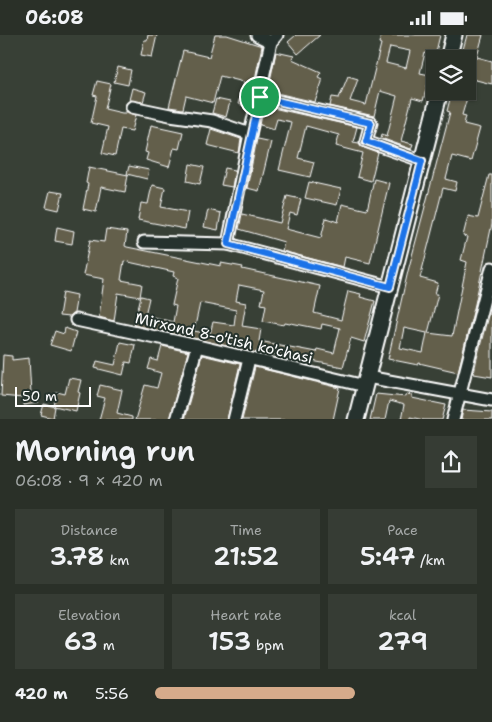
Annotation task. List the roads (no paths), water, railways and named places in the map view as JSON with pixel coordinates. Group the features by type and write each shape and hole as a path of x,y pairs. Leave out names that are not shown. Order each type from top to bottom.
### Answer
{"main road":[{"path":"450,50 454,35"},
{"path":"356,419 438,100"}],"street":[{"path":"228,244 250,133 274,39 257,35"},
{"path":"260,97 371,123 366,141 422,161"},
{"path":"132,107 212,121 250,133"},
{"path":"144,243 228,244 390,287"},
{"path":"453,419 488,299 492,268"},
{"name":"Mirxond 8-o'tish ko'chasi","path":"76,320 249,359 366,382 492,400"},
{"path":"176,419 196,346"},
{"path":"234,419 249,359"}]}
